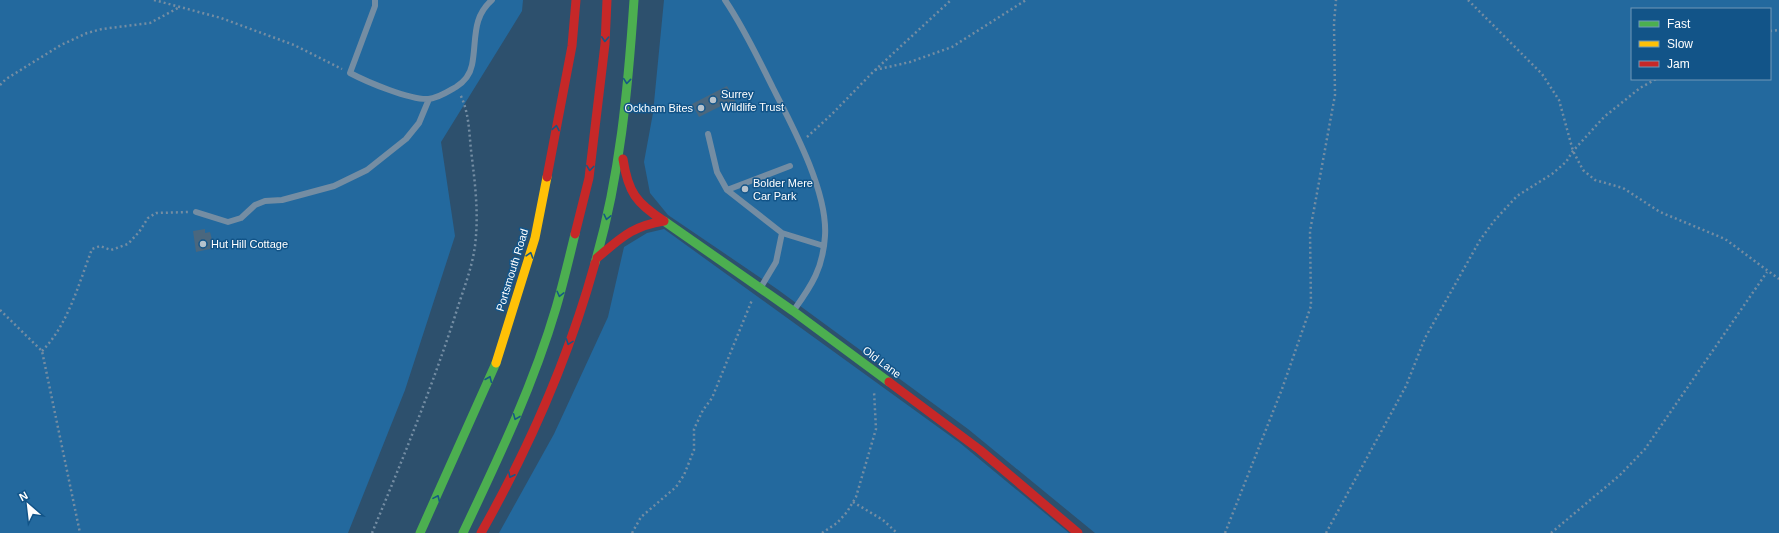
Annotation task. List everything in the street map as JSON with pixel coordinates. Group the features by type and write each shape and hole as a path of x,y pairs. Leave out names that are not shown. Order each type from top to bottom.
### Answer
{"main road":[{"name":"Portsmouth Road","path":"420,533 499,355 535,238 572,46 576,0"},
{"path":"463,533 510,433 534,372 556,308 588,178 605,44 607,0"},
{"path":"481,533 506,485 552,388 580,311 597,258 615,178 621,136 634,0"},
{"name":"Old Lane","path":"621,136 626,182 646,210 793,311 980,450 1078,533"},
{"path":"597,258 627,233 646,224 664,221"}],"lane":[{"path":"375,0 375,6 350,73 394,92 429,99 456,87 467,78 472,67 478,18 485,6 492,0"},
{"path":"725,0 743,28 786,114 813,175 822,206 825,223 824,246 814,282 793,311"},
{"path":"196,212 228,222 241,218 255,205 265,201 282,200 334,186 367,170 406,139 419,122 429,99"},
{"path":"708,134 717,172 727,190 782,233 824,246"},
{"path":"727,190 790,166"},
{"path":"760,288 776,262 782,233"}],"path":[{"path":"154,0 179,8 221,18 294,45 350,73"},
{"path":"799,144 832,114 874,70 951,0"},
{"path":"874,70 910,62 952,47 1026,0"},
{"path":"1225,533 1282,389 1311,306 1310,231 1335,95 1334,23 1336,0"},
{"path":"1468,0 1542,74 1558,100 1573,151 1583,170 1595,180 1623,188 1660,212 1725,239 1767,272 1779,279"},
{"path":"0,85 6,79 61,45 87,33 102,29 150,23 179,8"},
{"path":"1326,533 1406,386 1425,338 1480,240 1494,220 1517,196 1552,174 1566,162 1573,151 1604,117 1640,88 1654,80"},
{"path":"372,533 425,401 450,329 475,248 478,214 476,178 466,107 456,87"},
{"path":"42,351 53,340 64,320 92,249 100,246 110,250 128,244 139,232 148,218 156,213 196,212"},
{"path":"1551,533 1620,475 1645,448 1767,272"},
{"path":"632,533 641,517 676,487 684,475 694,450 694,429 703,410 712,398 751,302 760,288"},
{"path":"0,310 42,351 80,533"},
{"path":"822,533 837,523 853,502 864,473 876,429 877,409 873,386"},
{"path":"853,502 883,520 897,533"}],"shaded area":[{"path":"0,0 523,0 522,11 441,142 455,236 405,390 348,533 0,533"},
{"path":"664,0 1779,0 1779,533 1095,533 968,429 777,289 668,215 650,193 644,162 653,113"},
{"path":"664,229 960,443 1069,533 499,533 554,434 608,317 624,247 647,233"}],"building":[{"path":"727,86 736,103 723,110 721,106 699,117 692,104"},
{"name":"Hut Hill Cottage","path":"205,229 205,233 210,232 214,248 196,252 193,231"}],"traffic: fast":[{"path":"595,263 611,198 622,133 634,0"},
{"path":"664,221 793,311 889,382"},
{"path":"463,533 502,450 537,366 564,281 575,234"},
{"path":"420,533 496,363"}],"traffic: slow":[{"path":"496,363 535,238 547,177"}],"traffic: jam":[{"path":"547,177 572,46 576,0"},
{"path":"575,234 589,178 605,44 607,0"},
{"path":"623,159 628,180 635,196 654,215 664,221"},
{"path":"597,258 620,239 635,230 643,226 664,221"},
{"path":"481,533 499,501 546,401 573,333 595,263"},
{"path":"889,382 980,450 1078,533"}],"place":[{"name":"Surrey Wildlife Trust","path":"713,100"},
{"name":"Ockham Bites","path":"701,108"},
{"name":"Bolder Mere Car Park","path":"745,189"},
{"name":"Hut Hill Cottage","path":"203,244"}]}
